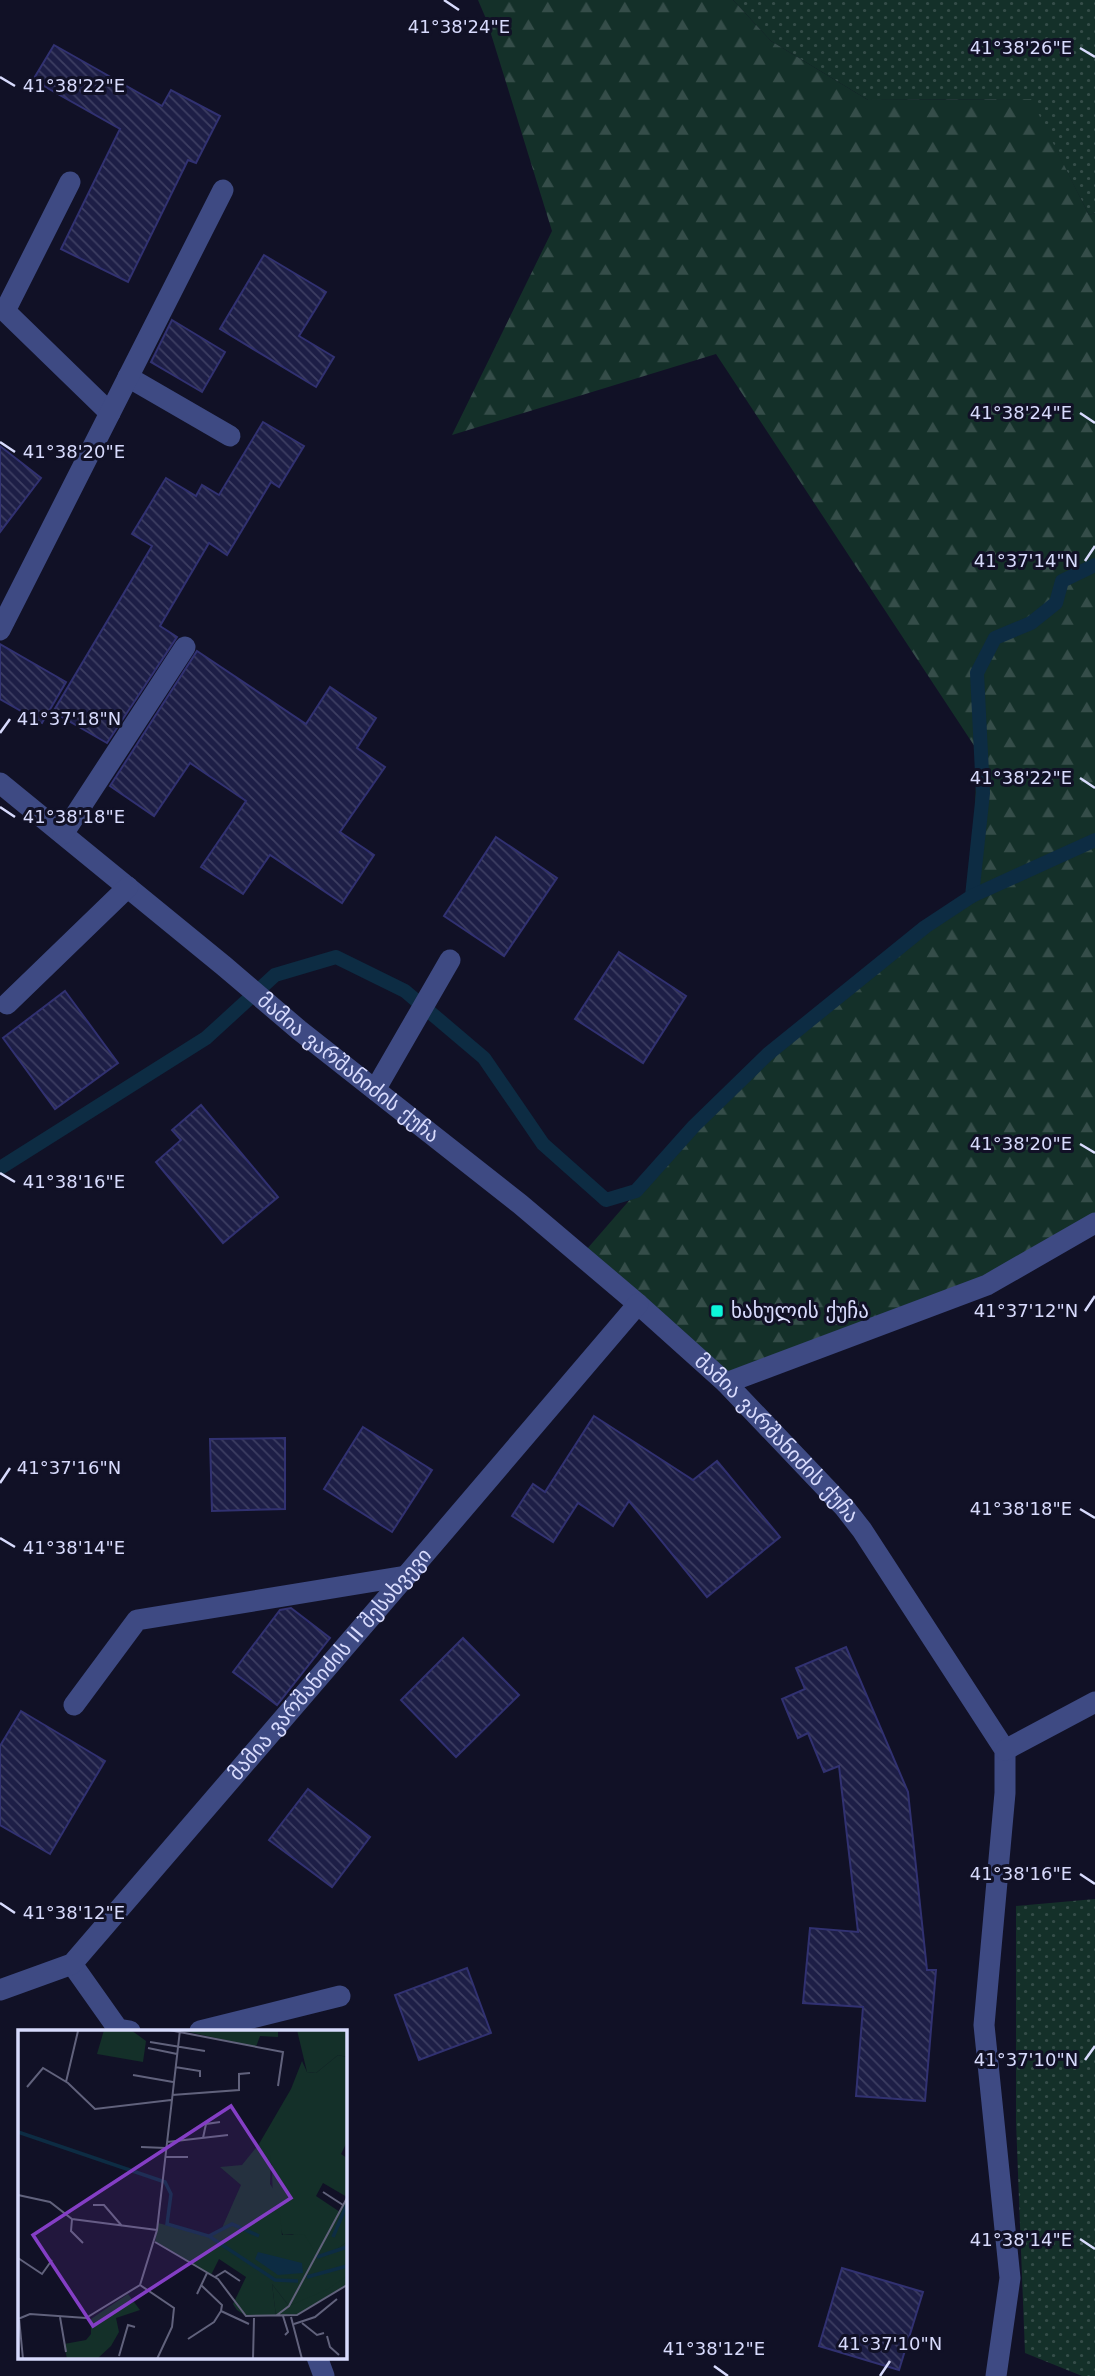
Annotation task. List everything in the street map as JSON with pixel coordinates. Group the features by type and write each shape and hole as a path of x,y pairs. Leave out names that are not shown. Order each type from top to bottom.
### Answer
{"street":[{"path":"69,182 5,311 110,413"},
{"path":"0,629 223,190"},
{"path":"128,377 230,436"},
{"path":"62,834 185,647"},
{"name":"მამია ვარშანიძის ქუჩა","path":"0,783 224,965 299,1030 520,1204 726,1383 844,1507 1005,1750"},
{"path":"7,1004 128,887"},
{"path":"375,1090 450,960"},
{"path":"726,1383 987,1285 1095,1223"},
{"name":"მამია ვარშანიძის II შესახვევი","path":"0,1990 72,1964 638,1304"},
{"path":"74,1705 137,1620 407,1576"},
{"path":"996,2376 1010,2278 984,2025 1005,1793 1005,1750 1095,1702"},
{"path":"72,1964 118,2029 124,2030"},
{"path":"204,2030 341,1996"},
{"path":"317,2358 324,2376"}],"green space":[{"path":"478,0 733,0 771,41 868,100 1031,99 1089,215 1095,213 1095,1223 987,1285 726,1383 580,1257 694,1126 768,1054 925,927 972,896 977,750 716,354 452,435 552,231 487,21"},
{"path":"733,0 1095,0 1095,213 1089,215 1030,99 868,100 771,41"},
{"path":"1095,1899 1095,2376 1082,2376 1025,2353 1016,2122 1016,1906"}],"building":[{"path":"54,45 162,106 171,90 220,116 196,163 188,160 128,282 61,249 120,129 33,80"},
{"path":"264,255 326,292 299,336 334,357 316,387 220,329"},
{"path":"172,320 225,352 202,392 151,362"},
{"path":"263,422 304,446 279,487 271,482 227,555 209,543 160,626 177,637 107,743 53,712 152,546 132,534 166,478 196,496 202,485 219,495"},
{"path":"0,446 41,478 0,532"},
{"path":"0,644 66,682 42,723 0,699"},
{"path":"197,651 306,724 330,687 376,718 357,748 385,767 340,832 374,855 342,903 270,855 243,894 201,867 246,801 190,763 154,816 110,786"},
{"path":"496,837 557,878 504,956 444,916"},
{"path":"619,952 686,996 643,1063 575,1019"},
{"path":"65,991 118,1063 55,1109 3,1038"},
{"path":"201,1105 278,1197 223,1243 156,1162 181,1140 172,1130"},
{"path":"594,1416 693,1480 717,1461 780,1537 707,1597 629,1501 613,1526 578,1503 553,1542 512,1516 533,1484 545,1492"},
{"path":"363,1427 432,1470 392,1532 324,1489"},
{"path":"285,1438 285,1509 212,1511 210,1439"},
{"path":"291,1608 330,1638 277,1705 233,1672 280,1610"},
{"path":"463,1638 519,1695 456,1757 401,1700"},
{"path":"846,1647 908,1792 927,1970 936,1970 925,2101 856,2096 863,2007 803,2003 810,1928 858,1932 839,1766 824,1772 808,1733 798,1738 782,1699 805,1689 796,1668"},
{"path":"21,1711 105,1761 50,1854 0,1825 0,1746"},
{"path":"308,1789 370,1837 332,1887 269,1840"},
{"path":"467,1968 491,2033 419,2060 395,1995"},
{"path":"842,2268 923,2292 899,2370 819,2346"}],"waterway":[{"path":"972,896 983,793 977,673 995,638 1031,623 1056,603 1062,581 1095,565"},
{"path":"0,1168 206,1038 275,975 336,957 405,991 484,1058 543,1144 606,1200 636,1191 694,1126 768,1054 925,927 972,896 1095,840"}],"place":[{"name":"ხახულის ქუჩა","path":"717,1311"}]}
